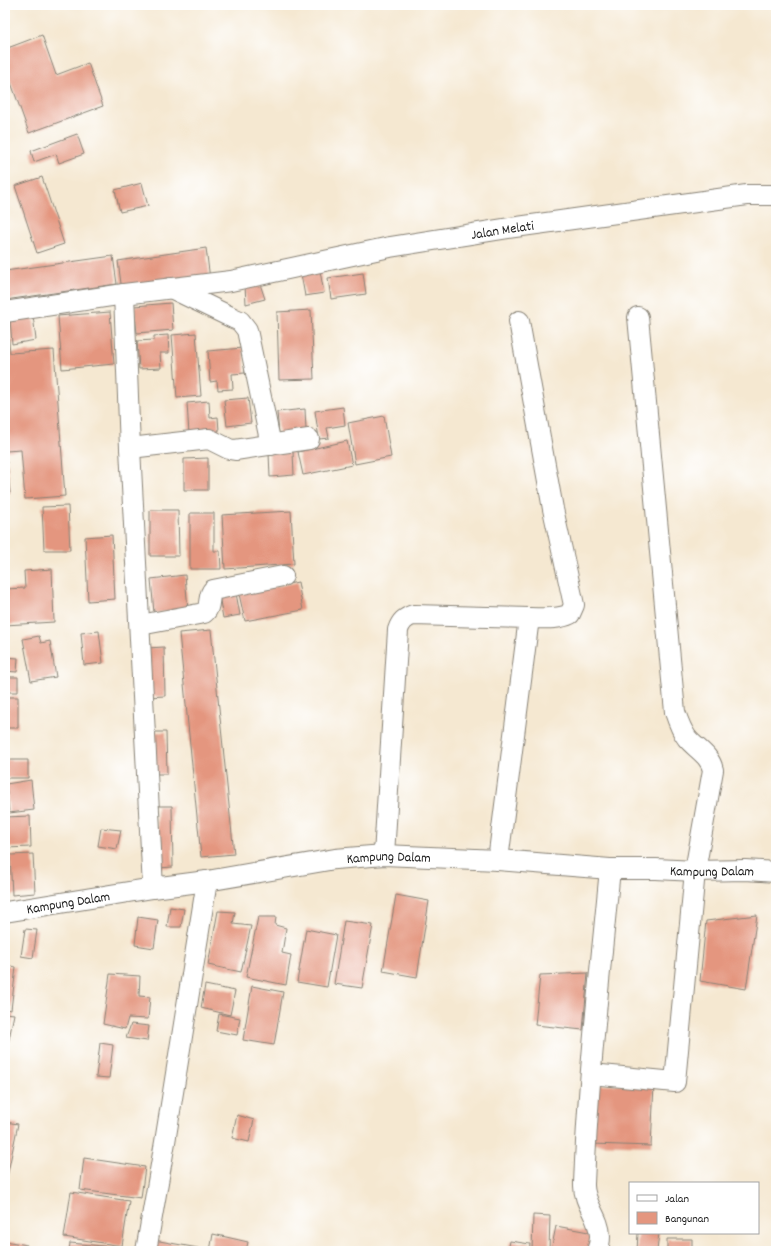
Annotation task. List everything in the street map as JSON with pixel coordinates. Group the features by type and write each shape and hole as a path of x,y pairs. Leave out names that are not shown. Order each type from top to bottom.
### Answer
{"street":[{"name":"Jalan Melati","path":"5,312 231,280 390,247 501,229 747,195 776,195"},
{"path":"171,288 240,321 247,330 271,445"},
{"path":"124,294 130,448 153,888"},
{"path":"591,1074 675,1082 695,871 713,770 709,760 688,738 680,727 675,712 638,317"},
{"path":"384,856 398,630 400,623 405,618 413,615 530,618 560,617 570,614 574,604 553,509 519,321"},
{"path":"130,448 177,444 207,439 229,449 235,450 309,439"},
{"path":"140,625 204,613 208,610 210,592 213,590 283,576"},
{"path":"498,860 530,618"},
{"name":"Kampung Dalam","path":"5,912 153,888 207,881 335,859 384,856 498,860 610,869 695,871 745,870 776,872"},
{"path":"597,1251 600,1236 598,1224 588,1201 584,1187 591,1074 610,869"},
{"path":"146,1251 207,881"}],"building":[{"path":"42,35 56,75 88,63 103,106 29,133 5,66 5,49"},
{"path":"77,134 84,154 59,163 56,154 34,162 31,151"},
{"path":"42,177 64,244 37,253 15,186"},
{"path":"142,183 148,206 120,212 115,190"},
{"path":"206,248 210,279 122,291 118,261"},
{"path":"113,256 117,284 5,300 5,271"},
{"path":"320,271 324,293 305,296 301,274"},
{"path":"363,273 366,294 331,299 328,278"},
{"path":"260,284 265,299 246,304 245,285"},
{"path":"171,303 173,330 137,333 134,306"},
{"path":"311,310 314,379 279,380 277,312"},
{"path":"110,312 114,364 62,369 58,316"},
{"path":"33,315 36,340 12,344 10,319"},
{"path":"7,321 10,353 54,350 65,496 25,499 21,450 6,451 5,322"},
{"path":"196,333 201,396 177,398 172,335"},
{"path":"168,335 169,353 160,353 161,368 139,369 137,341 154,340 154,336"},
{"path":"243,348 245,373 232,374 233,389 218,390 217,381 210,382 208,351"},
{"path":"248,398 251,423 227,426 224,400"},
{"path":"209,401 210,418 218,417 219,431 189,434 187,403"},
{"path":"343,407 345,425 327,428 329,438 319,439 315,411"},
{"path":"305,409 306,430 279,434 277,412"},
{"path":"384,416 391,457 355,464 348,423"},
{"path":"347,441 352,465 303,475 298,452"},
{"path":"293,452 294,475 270,477 269,453"},
{"path":"208,458 208,490 184,490 184,459"},
{"path":"7,462 10,493 5,493 5,463"},
{"path":"68,506 70,550 44,550 42,507"},
{"path":"150,510 178,510 179,556 150,556"},
{"path":"291,511 294,564 225,569 222,515"},
{"path":"190,513 214,513 214,551 220,551 221,569 190,569"},
{"path":"112,535 115,599 88,601 85,537"},
{"path":"52,569 54,622 5,625 5,589 25,588 24,571"},
{"path":"185,575 188,610 154,613 151,579"},
{"path":"298,582 303,610 245,621 239,594"},
{"path":"236,593 240,615 223,618 219,595"},
{"path":"211,630 234,854 201,857 179,633"},
{"path":"99,631 103,663 84,665 81,633"},
{"path":"39,636 41,643 50,641 56,677 31,681 23,639"},
{"path":"164,647 165,696 148,697 147,648"},
{"path":"5,657 18,658 17,672 5,671"},
{"path":"5,677 18,677 18,692 5,692"},
{"path":"5,697 18,697 18,728 5,728"},
{"path":"154,732 166,732 167,774 154,774"},
{"path":"5,760 28,760 28,778 5,778"},
{"path":"31,780 34,810 9,813 6,784"},
{"path":"157,806 172,806 173,867 158,868"},
{"path":"30,816 31,847 5,848 5,817"},
{"path":"101,828 121,830 117,849 98,846"},
{"path":"33,854 35,893 12,895 10,855"},
{"path":"396,895 429,901 417,977 383,971"},
{"path":"170,907 184,909 181,927 167,927"},
{"path":"218,911 235,912 233,924 251,926 241,972 208,965"},
{"path":"757,915 746,989 700,981 706,921"},
{"path":"138,917 158,920 154,948 135,945"},
{"path":"258,917 276,917 275,925 286,928 282,953 291,955 286,985 246,977"},
{"path":"344,921 373,925 362,988 334,984"},
{"path":"25,929 37,930 33,958 21,956"},
{"path":"306,929 336,935 327,987 297,982"},
{"path":"5,965 16,967 11,1010 5,1009"},
{"path":"588,973 583,1030 535,1025 540,975"},
{"path":"110,974 140,976 139,996 150,997 148,1019 128,1018 125,1029 103,1024"},
{"path":"205,985 235,991 230,1015 201,1008"},
{"path":"252,986 283,992 274,1045 243,1040"},
{"path":"5,1013 14,1014 8,1044 5,1044"},
{"path":"219,1014 240,1018 237,1035 216,1031"},
{"path":"131,1024 149,1026 147,1041 126,1038"},
{"path":"100,1043 113,1045 109,1078 96,1077"},
{"path":"590,1085 654,1085 651,1146 592,1144"},
{"path":"237,1115 254,1120 249,1142 232,1138"},
{"path":"5,1122 18,1124 6,1182 5,1182"},
{"path":"84,1158 145,1167 141,1198 80,1190"},
{"path":"71,1192 129,1201 122,1246 64,1237"},
{"path":"533,1215 550,1216 549,1251 532,1251"},
{"path":"556,1226 594,1233 591,1251 551,1251"},
{"path":"213,1234 248,1242 246,1251 210,1251"},
{"path":"638,1234 659,1234 657,1251 637,1251"},
{"path":"667,1239 692,1239 692,1251 667,1251"},
{"path":"154,1240 198,1248 198,1251 152,1251"},
{"path":"5,1241 27,1245 26,1251 5,1251"},
{"path":"510,1241 530,1244 529,1251 508,1251"},
{"path":"70,1243 114,1247 114,1251 69,1251"}]}
